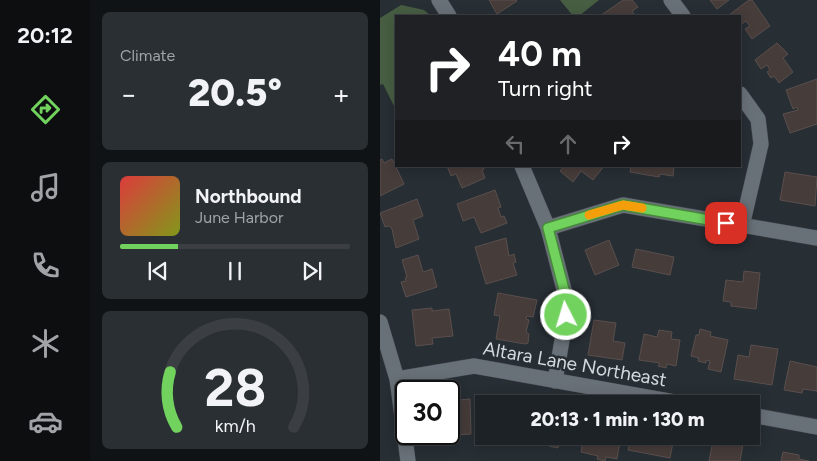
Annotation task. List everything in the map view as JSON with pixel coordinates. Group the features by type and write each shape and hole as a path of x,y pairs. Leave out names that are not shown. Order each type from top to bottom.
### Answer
{"street":[{"path":"439,0 448,15"},
{"path":"671,0 682,15"},
{"path":"741,95 758,119 760,144 742,226"},
{"path":"522,167 548,228 568,305 555,381"},
{"path":"548,228 623,205 817,238"},
{"path":"380,322 397,379 408,461"},
{"name":"Altara Lane Northeast","path":"397,379 474,366 635,395"},
{"path":"760,417 817,427"}],"green space":[{"path":"560,0 599,0 580,15 572,15"},
{"path":"401,5 424,10 430,15 395,15 395,108 383,84 380,85 380,18"}],"building":[{"path":"489,0 516,0 517,1 497,14"},
{"path":"623,0 632,0 638,7 632,11 635,15 601,15"},
{"path":"710,0 729,0 717,9"},
{"path":"749,0 752,0 770,26 752,39 745,29 750,26 746,21 741,24 741,15 729,15"},
{"path":"777,43 788,54 783,58 793,72 779,83 774,76 771,78 767,72 770,70 767,65 761,69 755,60"},
{"path":"817,79 817,124 790,133 783,114 798,110 797,107 793,109 786,90"},
{"path":"382,159 384,163 392,159 404,184 380,196 380,160"},
{"path":"447,167 483,167 482,170 485,178 462,188 456,174 451,176"},
{"path":"563,167 603,167 593,180 581,171 573,182 560,171"},
{"path":"631,167 674,167 673,176 660,174 659,177 630,172"},
{"path":"785,172 817,177 815,206 780,200"},
{"path":"495,190 501,207 498,208 501,217 504,216 507,223 481,233 474,217 463,221 457,204"},
{"path":"417,199 423,216 413,220 419,239 396,248 392,229 389,226 385,227 380,213"},
{"path":"506,238 509,256 514,254 516,262 513,263 517,275 486,284 475,247"},
{"path":"609,240 619,265 595,275 585,250"},
{"path":"636,249 674,257 670,275 632,267"},
{"path":"418,255 423,272 432,269 437,287 406,297 401,282 406,281 405,278 407,277 402,260"},
{"path":"744,271 760,273 756,309 731,306 731,302 723,301 726,280 743,282"},
{"path":"498,293 537,300 533,317 527,316 526,319 529,320 526,332 529,334 528,343 496,339 500,316 494,315"},
{"path":"432,308 432,311 449,309 453,336 432,338 433,344 416,346 412,310"},
{"path":"594,320 616,323 613,341 625,343 622,360 588,355"},
{"path":"700,329 711,332 710,336 728,340 721,372 708,369 710,361 706,360 706,363 698,361 699,358 691,356 696,335 699,335"},
{"path":"659,330 672,332 671,339 680,340 676,366 667,364 666,368 658,366 660,363 639,360 644,334 657,337"},
{"path":"751,345 778,349 772,385 734,379 738,355 749,357"},
{"path":"790,361 817,367 817,391 803,389 802,393 784,390"},
{"path":"470,399 471,434 460,435 460,400"},
{"path":"549,445 559,445 558,448"},
{"path":"582,445 619,445 617,459 606,457 605,461 597,459 598,456 581,452"},
{"path":"629,445 672,445 670,458 628,450"},
{"path":"712,445 743,445 740,461 709,461"},
{"path":"783,452 799,455 799,459 809,461 781,461"}],"slow traffic":[{"path":"589,215 623,205 642,208"}],"route":[{"path":"566,315 568,305 548,228 623,205 726,223"}]}
